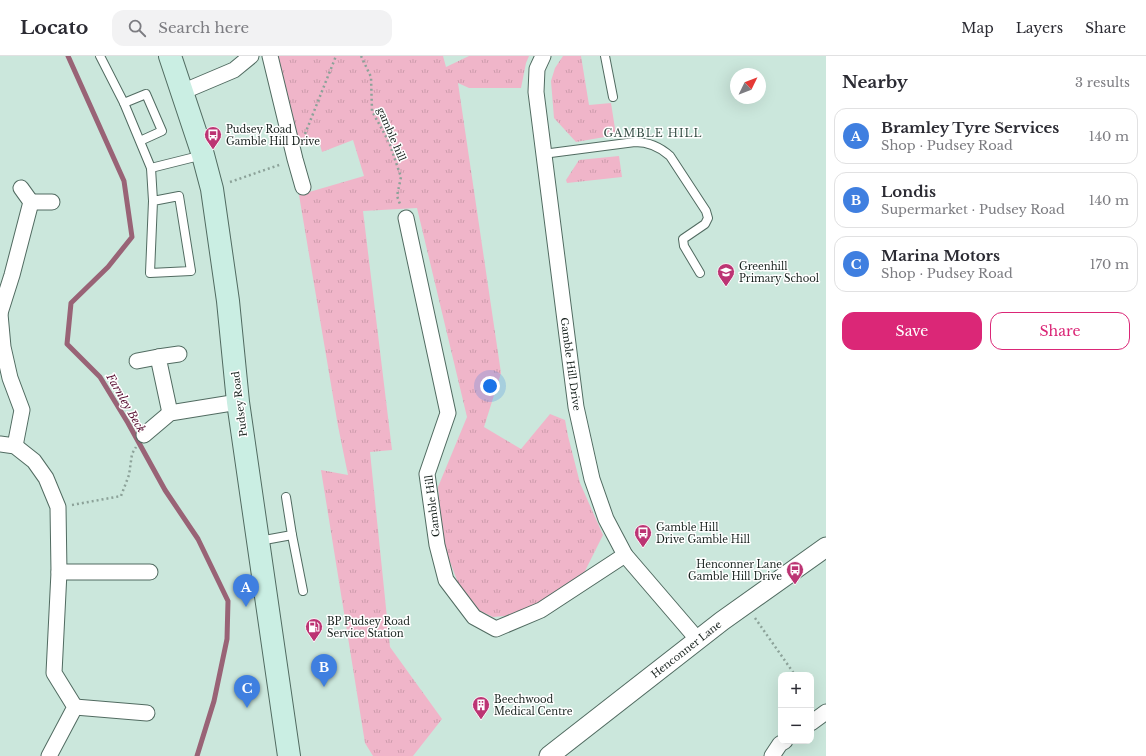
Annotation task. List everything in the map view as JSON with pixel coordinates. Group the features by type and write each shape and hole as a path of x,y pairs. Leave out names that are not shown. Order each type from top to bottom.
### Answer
{"main road":[{"name":"Pudsey Road","path":"170,56 203,155 212,189 228,301 238,402 289,756"}],"street":[{"path":"182,92 234,70 251,56"},
{"path":"270,56 303,187"},
{"name":"Gamble Hill Drive","path":"543,56 537,69 536,92 543,154 576,407 592,479 606,519 625,555 698,640"},
{"path":"21,188 31,202"},
{"path":"31,202 52,202"},
{"path":"15,446 22,410 10,378 3,347 0,314 31,202"},
{"name":"Gamble Hill","path":"406,218 448,413 427,474 437,546 446,580 474,617 496,629 541,610 625,555"},
{"path":"137,361 179,354"},
{"path":"158,357 170,413"},
{"path":"144,435 170,413 238,402"},
{"path":"0,444 15,446 34,461 46,478 58,507 59,572 54,673 75,708"},
{"name":"Henconner Lane","path":"549,756 698,640 826,547"},
{"path":"59,572 150,572"},
{"path":"75,708 147,713"},
{"path":"49,756 75,708"},
{"path":"772,756 780,744"}],"lane":[{"path":"100,56 124,103 151,168 153,201 150,273 191,270 179,196 153,201"},
{"path":"605,56 613,97"},
{"path":"124,103 146,94 162,131 140,141"},
{"path":"543,154 635,142 647,143 664,151 670,156 706,211 708,218 705,224 684,239 684,246 700,273"},
{"path":"151,168 203,155"},
{"path":"286,497 302,591"},
{"path":"258,541 292,535"}],"path":[{"path":"212,189 295,159 336,56"},
{"name":"gamble hill","path":"361,56 371,76 372,111 389,142 401,176 397,196 406,218"},
{"path":"58,507 121,496 129,475 132,454"},
{"path":"746,605 793,672"}],"green space":[{"path":"278,56 443,56 446,67 469,56 529,56 526,63 521,88 469,88 458,83 501,373 484,427 521,449 550,414 565,420 580,483 603,535 584,573 548,597 520,613 493,617 470,604 461,591 443,543 438,487 467,417 417,208 363,211 392,450 370,452 390,647 442,719 413,756 373,756 365,743 321,470 348,475 338,426 299,195 364,176 353,140 322,152 319,141 300,146"},
{"path":"563,56 581,56 589,105 611,103 616,135 576,142 554,118 551,81 555,68"},
{"path":"619,156 622,177 567,183 566,180 579,160"}],"waterway":[{"name":"Farnley Beck","path":"68,56 124,181 132,237 108,267 71,303 67,344 100,377 128,423 165,490 198,539 228,601 227,639 214,701 197,756"}],"place":[{"name":"Pudsey Road Gamble Hill Drive","path":"213,150"},
{"name":"Greenhill Primary School","path":"726,287"},
{"name":"Gamble Hill Drive Gamble Hill","path":"643,548"},
{"name":"Henconner Lane Gamble Hill Drive","path":"795,585"},
{"name":"Bramley Tyre Services","path":"246,607"},
{"name":"BP Pudsey Road Service Station","path":"314,642"},
{"name":"Londis","path":"324,687"},
{"name":"Marina Motors","path":"247,708"},
{"name":"Beechwood Medical Centre","path":"481,720"}],"district":[{"name":"GAMBLE HILL","path":"653,133"}]}
